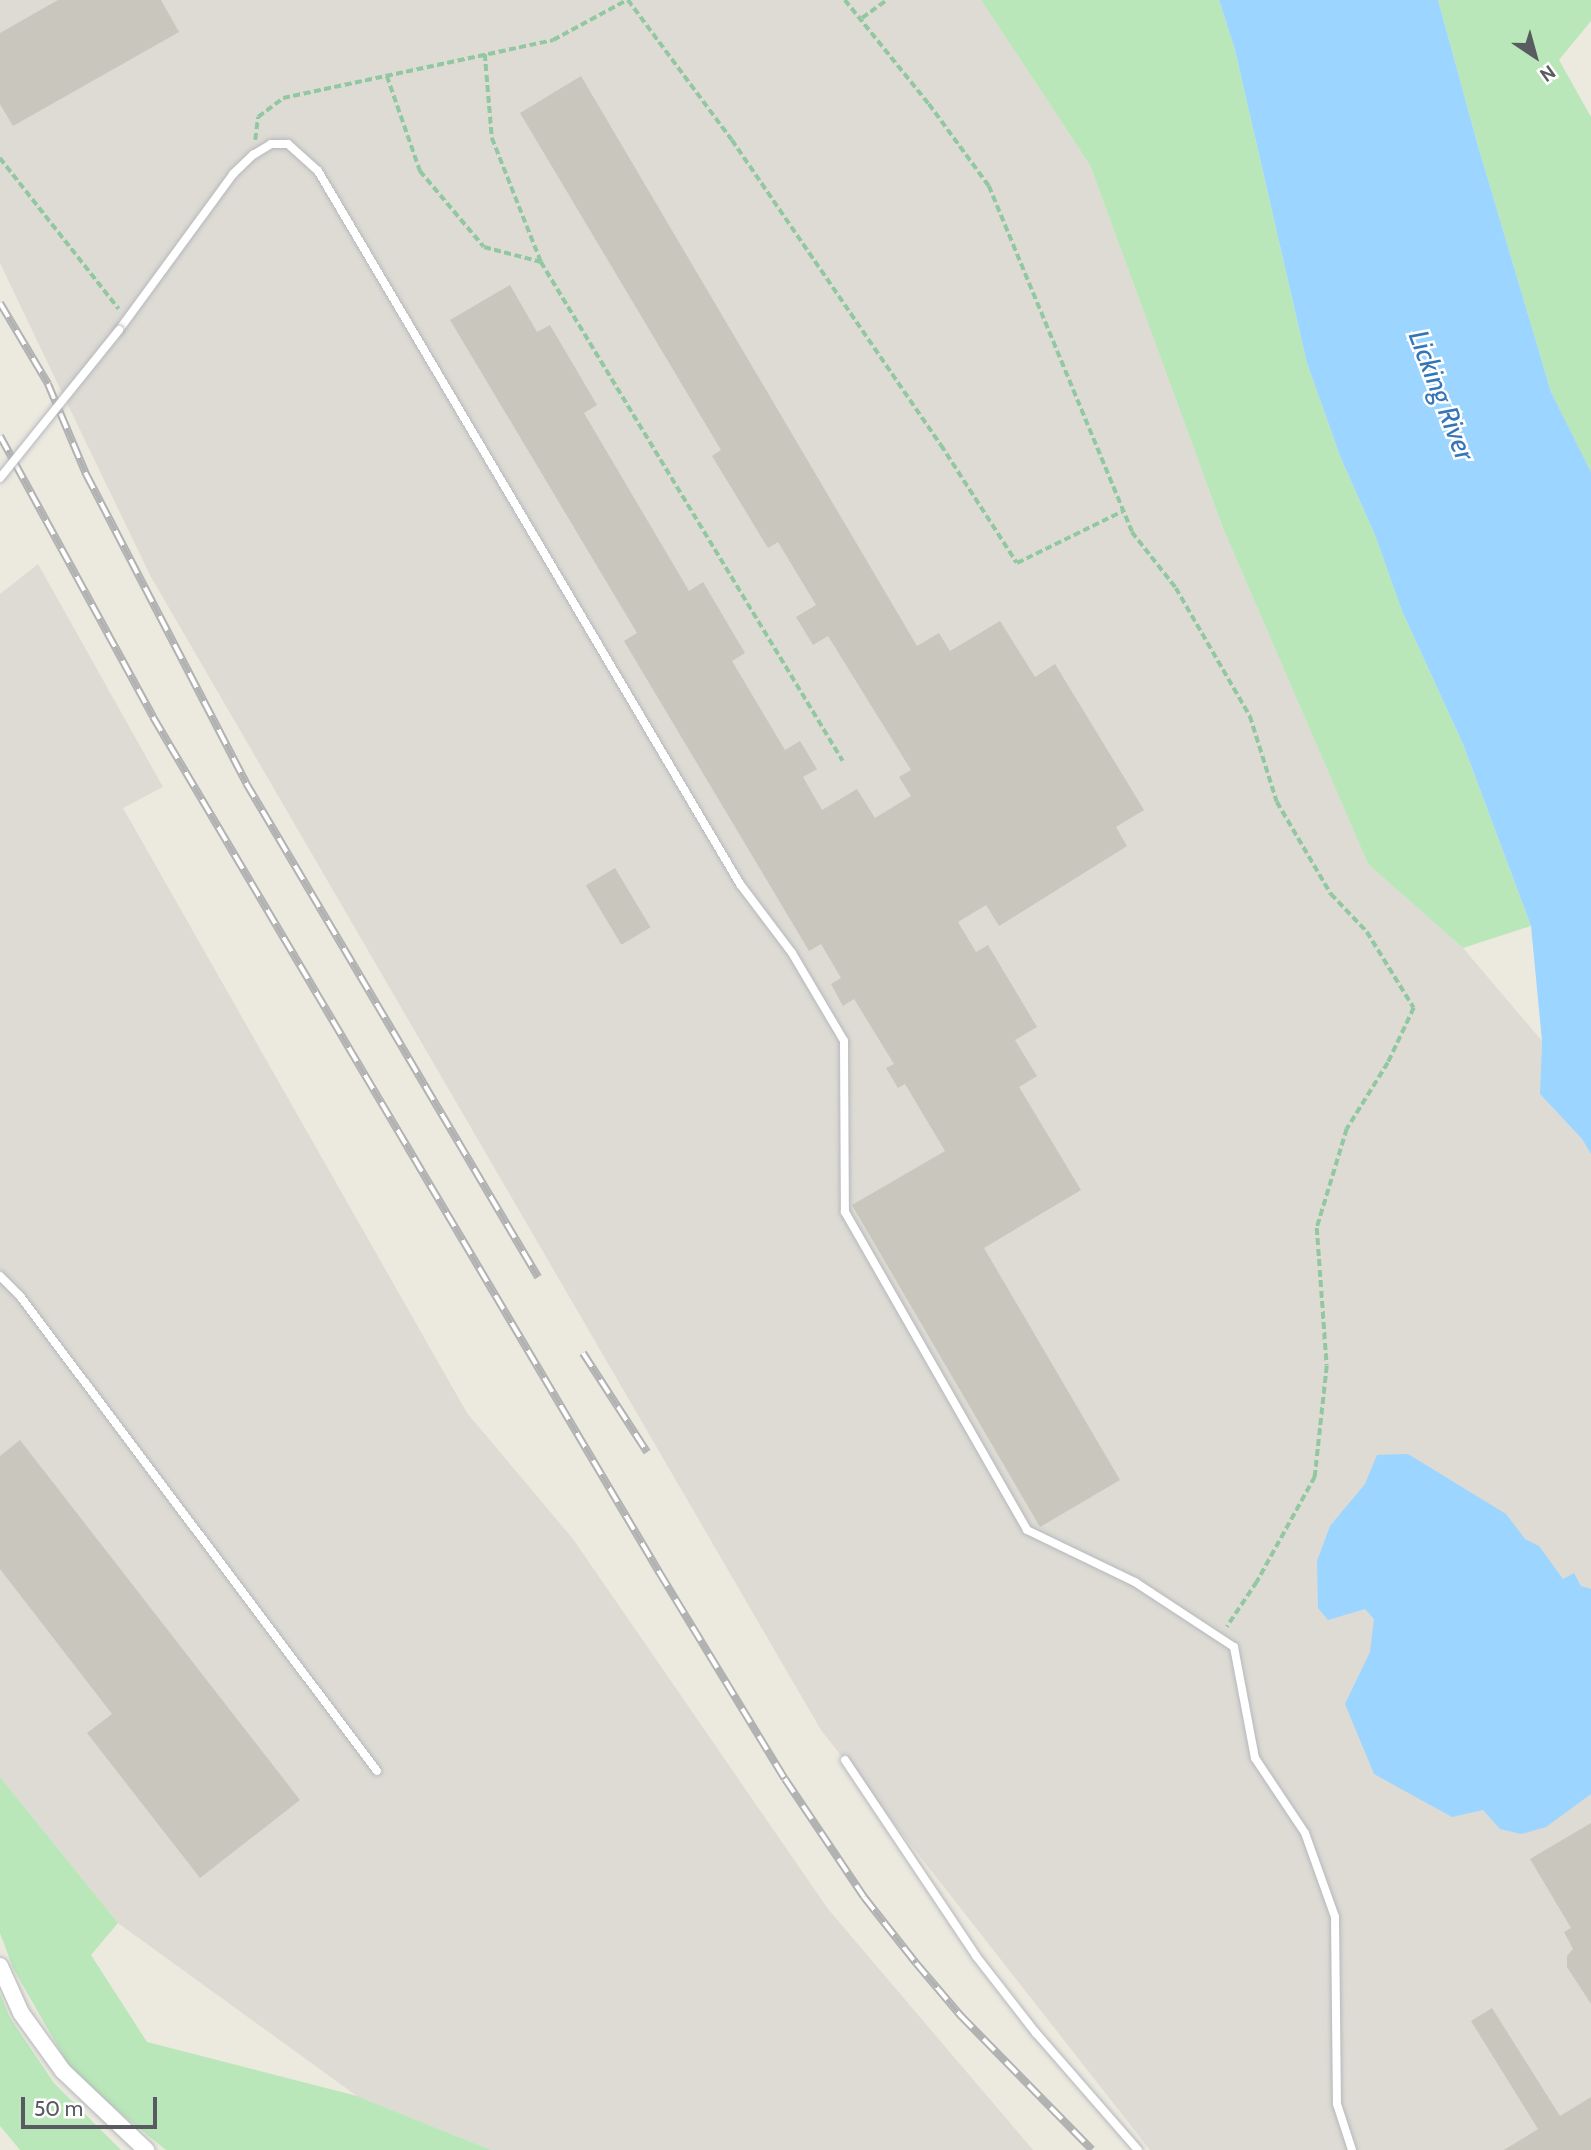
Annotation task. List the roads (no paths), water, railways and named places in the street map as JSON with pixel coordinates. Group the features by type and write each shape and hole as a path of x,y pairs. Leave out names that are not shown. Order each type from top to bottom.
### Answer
{"street":[{"path":"0,1966 21,2013 63,2071 146,2150"}],"lane":[{"path":"0,478 119,330 233,174 253,155 271,144 288,144 318,172 733,872 792,954 844,1041 845,1212 1027,1530 1135,1582 1234,1647 1255,1758 1305,1833 1335,1917 1337,2104 1352,2150"},
{"path":"0,1276 20,1296 377,1771"},
{"path":"845,1760 940,1907 976,1956 1036,2032 1138,2150"}],"water":[{"name":"Licking River","path":"1219,0 1438,0 1551,392 1591,472 1591,1154 1582,1139 1540,1094 1542,1041 1531,926 1463,744 1402,611 1375,535 1340,456 1307,363 1235,50"},
{"path":"1408,1454 1506,1514 1525,1539 1539,1546 1563,1579 1574,1573 1581,1586 1591,1589 1591,1794 1546,1827 1521,1834 1500,1829 1483,1810 1452,1817 1374,1774 1345,1704 1370,1652 1374,1619 1365,1609 1328,1620 1318,1608 1317,1561 1330,1526 1365,1484 1377,1455"}],"railway":[{"path":"0,303 48,384 86,474 246,783 538,1277"},
{"path":"0,436 153,717 659,1572 785,1779 864,1897 916,1963 961,2016 1092,2150"},
{"path":"583,1353 647,1452"}]}
